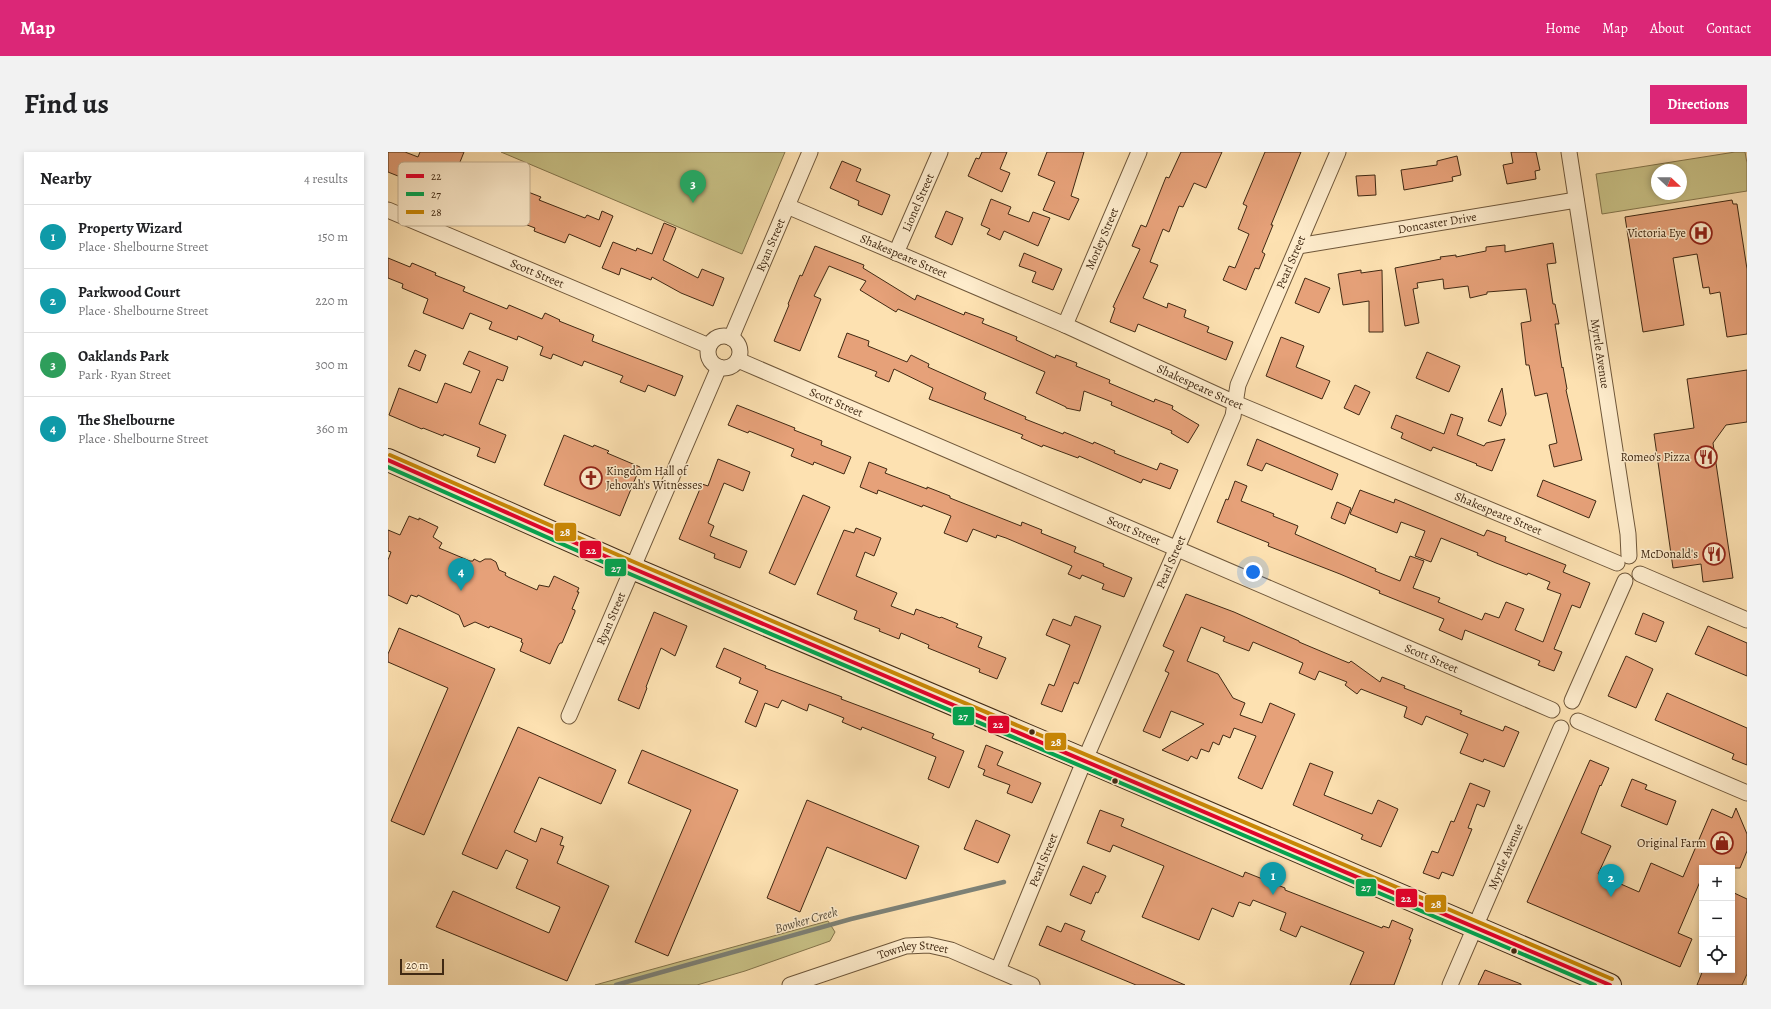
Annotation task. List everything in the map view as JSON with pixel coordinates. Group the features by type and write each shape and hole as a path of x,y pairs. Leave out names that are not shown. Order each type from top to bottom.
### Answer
{"main road":[{"path":"388,460 632,568 1610,985"}],"street":[{"name":"Ryan Street","path":"730,338 810,152"},
{"name":"Lionel Street","path":"896,253 940,152"},
{"name":"Morley Street","path":"1065,325 1139,152"},
{"name":"Pearl Street","path":"998,970 1085,760 1233,416 1238,385 1338,152"},
{"name":"Myrtle Avenue","path":"1569,152 1628,534 1623,559"},
{"name":"Doncaster Drive","path":"1298,246 1576,200"},
{"name":"Shakespeare Street","path":"787,206 1065,325 1235,403 1623,559"},
{"name":"Scott Street","path":"388,210 398,214"},
{"name":"Scott Street","path":"426,226 709,346"},
{"path":"724,336 730,338 736,341 739,347 740,353 738,360 730,367 719,368 709,359 709,346 718,337 724,336"},
{"name":"Scott Street","path":"738,360 1552,710"},
{"name":"Ryan Street","path":"569,716 719,368"},
{"path":"1623,559 1639,562 1641,570 1640,574 1633,580 1624,581 1617,576 1615,571 1623,559"},
{"path":"1640,574 1747,620"},
{"path":"1572,702 1624,581"},
{"path":"1560,701 1572,702 1579,710 1578,721 1571,728 1560,728 1553,720 1552,710 1560,701"},
{"path":"1578,721 1747,793"},
{"name":"Myrtle Avenue","path":"1450,985 1560,728"},
{"name":"Townley Street","path":"790,985 906,946 929,945 951,950 1032,985"}],"shaded area":[{"path":"501,152 785,152 742,254 530,164 530,162 525,162"},
{"path":"1735,152 1745,152 1747,163 1747,191 1602,214 1596,174 1651,165 1651,200 1687,200 1687,164 1659,164"},
{"path":"828,921 835,932 830,941 745,971 697,985 595,985"}],"building":[{"path":"388,152 405,152 418,157 420,152 464,152 460,162 398,162 398,176 388,172"},
{"path":"982,152 1007,152 1000,169 1010,173 1002,192 968,176 976,158 979,159"},
{"path":"1047,152 1084,152 1071,196 1079,199 1069,220 1043,210 1055,182 1038,175"},
{"path":"1181,152 1222,152 1206,188 1194,183 1183,207 1179,206 1169,232 1163,229 1150,262 1158,265 1143,298 1167,308 1168,303 1186,310 1184,317 1209,327 1207,332 1233,342 1226,360 1138,324 1135,332 1110,322 1115,308 1113,307 1140,249 1132,246 1141,225 1146,227 1166,177 1169,178"},
{"path":"1265,152 1301,152 1271,225 1273,225 1262,252 1265,254 1259,269 1255,268 1246,290 1223,280 1229,266 1235,268 1249,234 1238,229 1247,206 1243,204"},
{"path":"1511,152 1536,152 1540,170 1535,171 1536,179 1507,184 1503,165 1513,163"},
{"path":"1457,156 1461,175 1452,177 1453,181 1404,190 1401,170 1437,165 1437,161"},
{"path":"842,161 861,169 856,181 890,195 882,215 858,205 859,201 830,188"},
{"path":"1375,175 1376,195 1358,196 1356,176"},
{"path":"530,193 541,197 539,200 585,218 587,215 599,220 602,211 613,216 600,247 569,234 565,243 534,231 535,228 530,226"},
{"path":"991,199 1011,207 1008,214 1029,222 1033,212 1050,218 1038,246 1004,231 1000,240 987,234 990,229 981,225"},
{"path":"1732,200 1733,204 1737,204 1747,269 1747,334 1727,337 1720,292 1710,294 1709,287 1703,288 1697,254 1673,258 1684,325 1643,332 1625,217"},
{"path":"946,211 963,218 952,245 935,237"},
{"path":"664,223 676,228 663,260 698,278 702,269 724,278 713,306 681,293 652,277 651,280 621,268 619,275 602,268 613,242 636,251 637,248 652,254"},
{"path":"1553,243 1556,263 1547,264 1553,304 1555,304 1559,324 1555,324 1566,390 1582,460 1554,467 1549,445 1557,443 1547,393 1535,396 1529,365 1526,365 1521,323 1531,321 1526,289 1487,292 1487,294 1470,298 1468,286 1444,289 1443,279 1417,283 1418,288 1413,289 1419,323 1405,326 1395,268 1441,259 1440,257 1456,255 1456,257 1486,251 1486,247 1505,245 1505,252"},
{"path":"815,246 864,265 863,268 915,300 917,295 964,315 965,312 984,319 982,323 1017,337 1016,340 1055,358 1056,355 1077,363 1076,366 1110,380 1109,383 1154,402 1155,399 1173,406 1172,409 1199,425 1188,443 1171,433 1172,431 1111,405 1112,402 1084,391 1080,411 1066,408 1036,393 1045,372 898,309 896,312 860,290 866,281 829,266 814,296 821,299 800,351 774,341 800,275 802,276"},
{"path":"1024,253 1062,269 1053,290 1032,282 1036,272 1019,266"},
{"path":"388,258 410,267 412,263 436,273 435,275 465,287 463,291 507,309 509,305 542,319 545,313 560,320 559,321 594,335 592,341 683,376 675,396 648,385 645,392 620,382 623,376 584,361 582,366 553,354 551,359 540,355 543,347 518,336 517,340 489,329 492,322 470,313 463,329 423,313 428,299 402,288 403,284 388,278"},
{"path":"1361,270 1361,273 1382,270 1383,332 1369,332 1369,301 1343,305 1338,274"},
{"path":"1305,278 1330,288 1319,313 1295,303"},
{"path":"847,333 869,341 868,346 907,362 911,355 929,364 928,367 986,393 984,399 1026,417 1025,419 1063,434 1064,432 1093,444 1094,442 1115,451 1114,453 1157,470 1160,463 1178,470 1170,489 1143,479 1141,483 1079,456 1078,458 1043,445 1042,447 1021,438 1023,435 929,399 933,388 894,369 889,382 875,376 877,372 838,357"},
{"path":"1281,337 1304,346 1296,367 1330,381 1322,399 1266,376"},
{"path":"415,350 426,355 420,371 408,366"},
{"path":"469,351 508,367 503,381 497,379 479,424 506,435 495,463 477,456 480,448 444,434 443,436 423,428 422,429 389,415 399,388 437,403 445,383 471,393 480,371 463,364"},
{"path":"1427,352 1460,366 1449,392 1416,378"},
{"path":"1747,370 1747,422 1726,425 1713,443 1733,578 1703,582 1701,564 1673,568 1654,434 1694,428 1687,379"},
{"path":"1355,385 1370,392 1359,415 1344,408"},
{"path":"1502,388 1506,414 1501,426 1488,421"},
{"path":"737,405 795,428 794,430 822,441 821,445 851,457 844,474 814,462 813,465 791,456 794,449 749,431 748,433 728,425"},
{"path":"1451,414 1463,418 1457,435 1484,446 1486,443 1505,439 1492,471 1433,447 1431,451 1401,438 1403,433 1391,428 1396,415 1444,434"},
{"name":"Kingdom Hall of Jehovah's Witnesses","path":"564,435 593,447 594,445 609,451 607,453 640,467 620,516 544,485"},
{"path":"1257,439 1338,474 1332,490 1266,463 1262,471 1247,465"},
{"path":"718,459 750,472 743,491 724,483 708,523 714,526 710,536 747,551 740,568 714,558 715,554 679,539 702,484 708,486"},
{"path":"869,462 887,469 885,473 927,489 927,487 950,496 950,498 1021,526 1022,522 1042,530 1041,533 1076,547 1074,552 1104,564 1103,566 1132,578 1124,597 1102,589 1104,584 1082,575 1080,579 1068,574 1072,566 1006,538 997,535 996,538 973,529 967,542 944,533 951,516 923,505 922,507 878,490 877,494 860,487"},
{"path":"1543,480 1596,501 1589,518 1537,496"},
{"path":"1235,481 1247,486 1241,501 1274,514 1273,516 1298,526 1295,534 1376,569 1375,571 1400,581 1410,556 1424,561 1413,588 1440,598 1438,602 1482,620 1485,613 1499,618 1506,602 1524,609 1515,630 1543,642 1561,594 1547,589 1550,582 1496,563 1477,555 1478,553 1441,538 1431,562 1415,556 1425,531 1401,522 1397,533 1350,514 1360,490 1394,503 1395,499 1484,536 1487,530 1506,537 1505,541 1566,565 1563,572 1590,583 1580,608 1572,605 1554,649 1562,652 1554,671 1538,665 1540,661 1465,630 1462,640 1439,630 1444,619 1379,593 1380,591 1340,574 1268,546 1269,543 1217,522 1226,499 1228,500"},
{"path":"803,495 830,507 795,585 769,573"},
{"path":"1337,502 1351,508 1345,524 1331,518"},
{"path":"409,516 419,520 419,518 438,527 433,537 442,543 439,548 470,561 473,561 474,559 480,562 485,559 491,559 496,562 499,570 506,573 505,575 537,590 539,585 549,587 554,576 579,588 577,592 579,592 572,609 575,610 575,612 562,643 558,646 550,664 520,651 523,643 521,642 522,639 490,626 489,628 475,622 464,627 459,615 418,595 417,597 411,595 407,604 388,595 388,560 391,552 388,551 388,530 400,535"},
{"path":"856,528 881,538 874,556 865,552 856,576 897,593 891,606 914,615 916,609 940,618 941,617 958,624 956,627 982,637 978,647 1006,658 997,679 979,672 980,669 928,648 929,645 901,633 899,639 879,631 880,629 854,619 857,611 817,594 844,530 854,533"},
{"path":"1186,594 1234,612 1349,663 1351,661 1380,682 1382,677 1405,686 1404,688 1462,711 1460,714 1503,731 1505,726 1519,732 1504,767 1484,759 1483,762 1460,753 1468,734 1426,716 1422,725 1404,717 1407,707 1361,689 1357,694 1345,685 1347,682 1319,671 1315,680 1299,673 1303,663 1253,642 1249,651 1223,641 1225,637 1201,627 1187,661 1218,674 1233,698 1245,703 1240,715 1262,723 1270,703 1295,714 1262,789 1238,778 1256,736 1234,728 1230,738 1223,735 1219,745 1213,742 1209,752 1201,749 1197,759 1191,756 1188,761 1162,750 1204,724 1171,711 1160,738 1143,731 1169,673 1165,671 1174,651 1163,646"},
{"path":"654,612 687,626 675,656 661,648 639,709 618,700"},
{"path":"1643,613 1664,622 1656,642 1635,634"},
{"path":"1075,616 1101,626 1078,684 1074,682 1062,712 1041,704 1049,684 1054,686 1070,645 1046,635 1053,619 1071,626"},
{"path":"1708,626 1747,643 1747,676 1695,654"},
{"path":"399,628 495,669 424,835 391,821 448,688 388,662 388,654"},
{"path":"724,648 766,666 765,668 842,697 841,699 934,734 932,738 964,751 949,788 928,779 936,757 862,727 861,730 842,722 844,718 809,704 807,711 782,700 778,708 765,703 756,727 745,722 758,691 739,683 741,678 716,667"},
{"path":"1626,656 1653,669 1636,708 1608,696"},
{"path":"1667,693 1747,728 1747,765 1732,759 1734,754 1655,720"},
{"path":"518,727 616,770 601,804 539,777 514,832 536,842 541,828 563,837 560,845 564,846 557,863 609,886 567,981 436,927 453,891 549,933 560,907 516,888 528,860 506,850 497,869 462,854"},
{"path":"986,745 1003,752 997,765 1041,783 1032,803 1007,793 1010,785 983,775 985,770 978,767"},
{"path":"642,750 738,790 668,956 635,942 691,810 628,783"},
{"path":"1590,760 1609,768 1601,786 1600,785 1581,833 1611,846 1598,874 1639,892 1651,863 1683,877 1712,809 1732,818 1736,808 1747,834 1747,851 1740,868 1735,868 1735,865 1699,865 1699,884 1678,933 1692,939 1680,967 1527,902"},
{"path":"1310,763 1333,772 1324,795 1372,814 1378,800 1398,809 1381,847 1361,839 1363,835 1293,805"},
{"path":"1632,779 1647,785 1645,789 1676,801 1667,825 1621,806"},
{"path":"1470,783 1490,791 1484,807 1477,804 1468,828 1472,829 1453,876 1442,872 1439,879 1423,873 1432,851 1438,853 1451,821 1454,822"},
{"path":"807,800 919,846 906,879 827,847 800,912 767,898"},
{"path":"1100,810 1124,819 1121,826 1243,877 1245,872 1285,888 1285,890 1382,928 1383,926 1389,928 1392,920 1413,929 1409,939 1411,940 1394,985 1350,985 1364,952 1301,926 1296,937 1280,930 1286,913 1253,900 1250,906 1239,902 1233,917 1212,908 1199,940 1142,917 1164,866 1113,845 1110,852 1087,843"},
{"path":"976,820 1010,835 998,863 964,849"},
{"path":"1083,866 1106,876 1098,893 1096,892 1091,904 1070,895"},
{"path":"1735,893 1747,899 1747,974 1742,985 1697,985 1702,973 1735,973"},
{"path":"1065,923 1085,931 1081,940 1185,985 1136,985 1039,945 1047,926 1061,932"},
{"path":"1485,970 1521,984 1521,985 1478,985"}],"waterway":[{"name":"Bowker Creek","path":"616,985 851,919 1004,882"}],"transit line":[{"name":"28","path":"390,455 634,562 1612,979"},
{"name":"22","path":"388,460 632,568 1610,985"},
{"name":"27","path":"388,467 630,574 1595,985"}],"place":[{"name":"Oaklands Park","path":"693,203"},
{"name":"Victoria Eye","path":"1701,233"},
{"name":"Romeo's Pizza","path":"1706,457"},
{"name":"Kingdom Hall of Jehovah's Witnesses","path":"591,478"},
{"name":"McDonald's","path":"1714,554"},
{"name":"The Shelbourne","path":"461,591"},
{"name":"Original Farm","path":"1722,843"},
{"name":"Property Wizard","path":"1273,895"},
{"name":"Parkwood Court","path":"1611,897"}]}
